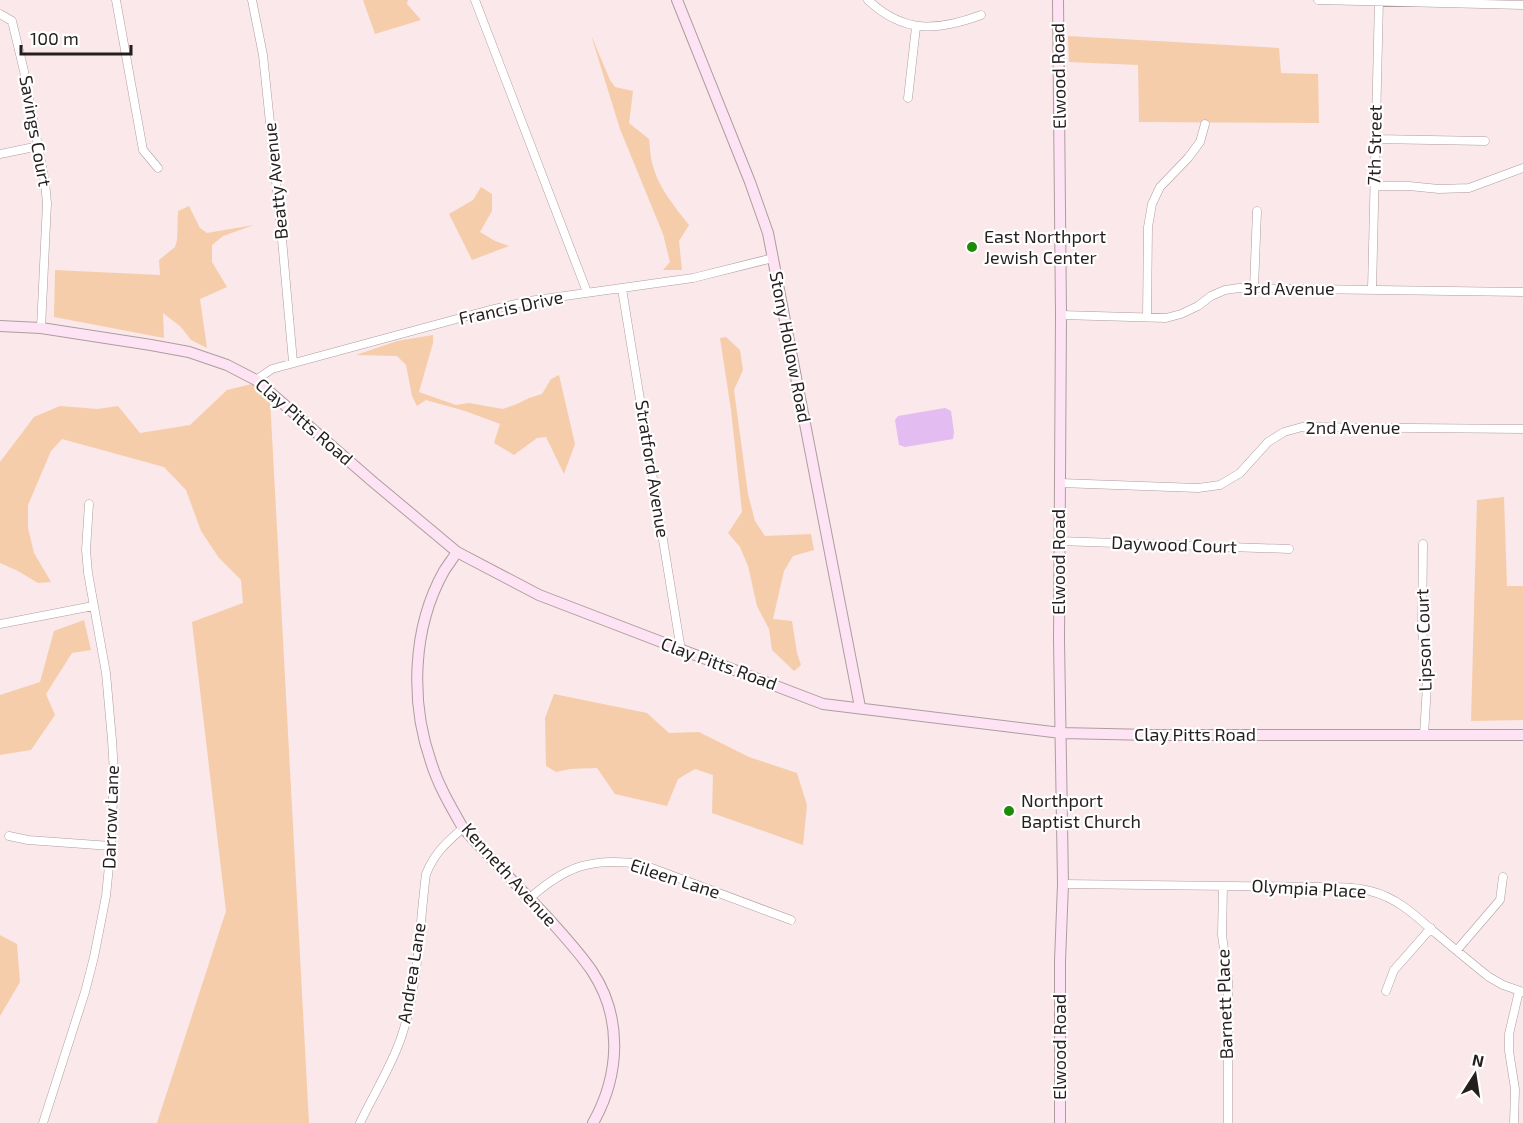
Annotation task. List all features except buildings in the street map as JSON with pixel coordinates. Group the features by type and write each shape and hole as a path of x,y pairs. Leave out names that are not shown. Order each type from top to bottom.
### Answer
{"street":[{"path":"116,0 143,150 158,168"},
{"name":"Beatty Avenue","path":"252,0 263,56 293,362"},
{"path":"475,0 587,292"},
{"name":"Stony Hollow Road","path":"677,0 768,233 860,707"},
{"path":"868,0 880,11 916,27 961,23 981,15"},
{"name":"Elwood Road","path":"1058,0 1061,315 1059,640 1063,884 1060,961 1060,1123"},
{"path":"1318,0 1523,4"},
{"name":"7th Street","path":"1372,290 1379,1"},
{"name":"Savings Court","path":"0,14 12,21 43,166 47,203 41,328"},
{"path":"908,98 916,27"},
{"path":"1147,317 1148,227 1152,204 1160,187 1200,142 1205,124"},
{"path":"1375,139 1485,141"},
{"path":"0,154 39,146"},
{"path":"1375,186 1469,188 1523,168"},
{"path":"1254,288 1257,211"},
{"name":"Francis Drive","path":"256,380 272,369 293,362 496,309 587,292 693,278 773,258"},
{"name":"3rd Avenue","path":"1061,315 1166,318 1181,314 1225,290 1239,288 1523,292"},
{"name":"Stratford Avenue","path":"622,289 681,650"},
{"name":"Clay Pitts Road","path":"0,326 41,328 189,352 227,365 256,380 457,552 538,595 823,704 1061,733 1523,735"},
{"name":"2nd Avenue","path":"1060,483 1198,488 1220,485 1240,474 1268,442 1284,432 1302,427 1523,429"},
{"name":"Darrow Lane","path":"43,1123 94,957 106,896 111,846 114,773 112,740 106,673 88,573 86,550 89,504"},
{"name":"Daywood Court","path":"1059,541 1289,549"},
{"name":"Lipson Court","path":"1423,544 1422,632 1428,668 1424,735"},
{"name":"Kenneth Avenue","path":"457,552 444,572 426,617 418,668 417,696 420,718 431,764 452,809 464,828 561,933 592,972 602,989 613,1024 615,1058 612,1075 593,1123"},
{"path":"0,624 93,606"},
{"name":"Andrea Lane","path":"360,1123 394,1057 402,1035 416,970 426,874 441,848 464,828"},
{"path":"9,836 28,840 111,846"},
{"name":"Eileen Lane","path":"530,898 555,879 581,866 600,862 622,862 641,864 791,920"},
{"path":"1457,950 1500,900 1503,877"},
{"name":"Olympia Place","path":"1063,884 1324,887 1370,891 1401,904 1489,977 1521,992"},
{"name":"Barnett Place","path":"1223,886 1222,935 1228,978 1228,1123"},
{"path":"1386,991 1394,970 1431,928"},
{"path":"1515,1123 1515,1089 1509,1051 1509,1034 1521,992"}],"shaded area":[{"path":"363,0 408,0 407,4 421,20 375,34"},
{"path":"591,35 615,87 633,91 629,123 649,139 652,163 658,180 689,225 679,241 682,270 663,270 670,262 663,234 620,129"},
{"path":"1068,36 1279,48 1281,73 1318,74 1319,123 1139,122 1138,65 1069,62"},
{"path":"481,187 492,194 492,211 480,232 509,246 472,260 449,214 473,200"},
{"path":"189,206 200,228 207,233 254,225 223,236 212,245 212,262 227,287 200,299 207,348 191,340 181,327 163,313 164,338 54,317 55,270 160,275 159,260 175,247 177,240 178,211"},
{"path":"433,335 433,343 419,392 456,405 469,403 503,409 542,394 551,379 559,375 575,444 564,474 546,437 537,438 514,455 494,443 500,424 426,400 417,406 412,396 406,365 397,356 356,355 397,341"},
{"path":"726,337 740,350 743,370 734,390 748,494 755,521 765,536 811,534 814,550 793,556 784,571 773,619 792,621 801,665 794,671 772,650 769,629 757,606 748,566 740,547 728,533 742,512 731,410 720,338"},
{"path":"269,380 309,1123 157,1123 226,911 192,622 243,603 241,580 219,558 201,531 186,490 164,467 62,439 51,451 28,505 28,528 34,553 51,582 38,583 0,563 0,462 34,417 60,406 98,409 118,406 140,433 190,425 227,390"},
{"path":"945,408 951,411 953,439 905,447 899,445 895,420 898,416"},
{"path":"1504,497 1507,586 1523,586 1523,720 1471,721 1477,500"},
{"path":"84,620 91,650 72,653 46,694 55,715 31,750 0,755 0,695 40,682 54,631"},
{"path":"554,694 647,713 669,733 699,732 749,757 797,773 807,805 803,845 712,813 713,775 695,769 678,779 667,806 615,794 597,768 556,772 546,766 545,718"},
{"path":"0,935 17,944 20,982 0,1016"}],"place":[{"name":"East Northport Jewish Center","path":"972,247"},
{"name":"Northport Baptist Church","path":"1009,811"}]}
